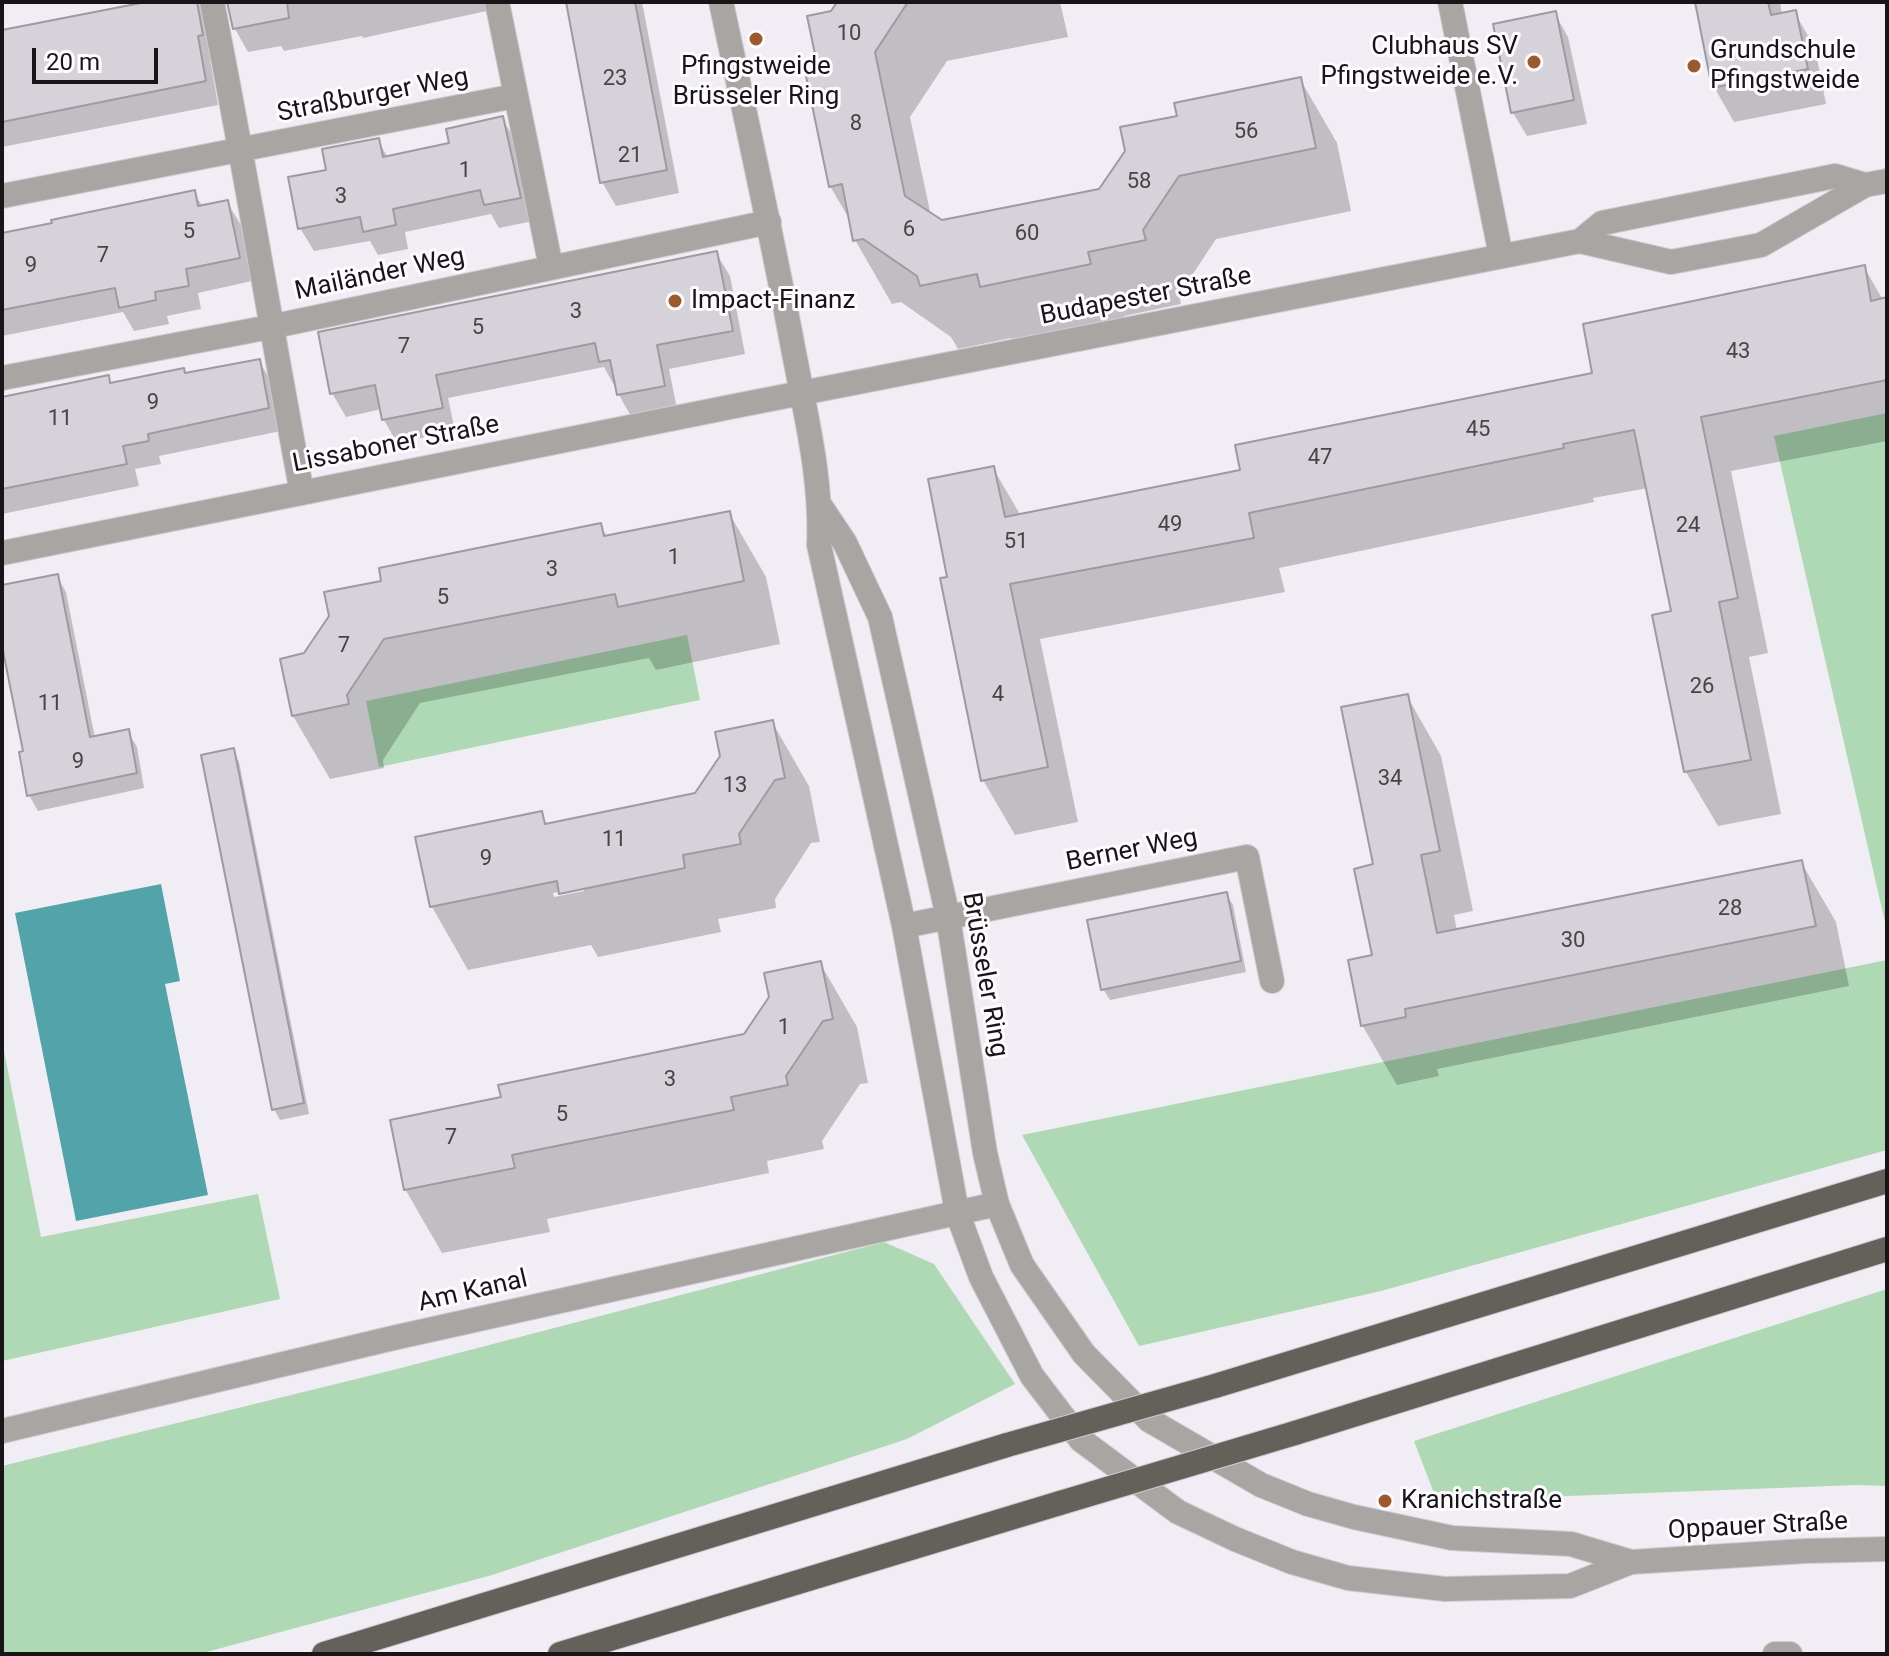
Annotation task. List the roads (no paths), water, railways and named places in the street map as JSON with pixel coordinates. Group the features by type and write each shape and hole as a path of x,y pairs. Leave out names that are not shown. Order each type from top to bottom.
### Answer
{"highway":[{"path":"324,1654 1887,1181"},
{"path":"560,1654 1295,1433 1887,1249"}],"street":[{"path":"212,2 242,151 270,327 302,493"},
{"path":"497,2 551,267"},
{"name":"Brüsseler Ring","path":"721,2 769,222 802,394 821,507 819,545 904,926 957,1212 981,1277 1025,1365 1081,1440"},
{"path":"1450,2 1501,256"},
{"name":"Straßburger Weg","path":"2,196 515,96"},
{"name":"Budapester Straße","path":"1580,241 1602,223 1835,176 1876,183"},
{"name":"Budapester Straße","path":"802,394 1580,241 1671,262 1761,245 1876,183"},
{"name":"Mailänder Weg","path":"2,378 270,327 769,222"},
{"name":"Lissaboner Straße","path":"2,553 802,394"},
{"name":"Brüsseler Ring","path":"821,507 845,543 880,617 948,917 985,1153 997,1204 1022,1265 1084,1354 1149,1420"},
{"name":"Berner Weg","path":"904,926 1247,857 1272,981"},
{"path":"957,1212 997,1204"},
{"name":"Am Kanal","path":"2,1431 393,1338 957,1212"},
{"name":"Oppauer Straße","path":"1149,1420 1261,1485 1308,1504 1452,1538 1571,1544 1631,1562"},
{"name":"Oppauer Straße","path":"1081,1440 1178,1512 1292,1562 1348,1578 1445,1589 1570,1586 1631,1562 1887,1549"},
{"path":"1775,1654 1790,1654"}],"water":[{"path":"161,884 180,981 165,984 208,1195 76,1221 15,913"}],"place":[{"name":"Pfingstweide Brüsseler Ring","path":"756,39"},
{"name":"Clubhaus SV Pfingstweide e.V.","path":"1534,62"},
{"name":"Grundschule Pfingstweide","path":"1694,66"},
{"name":"Impact-Finanz","path":"675,301"},
{"name":"Kranichstraße","path":"1385,1501"}]}
